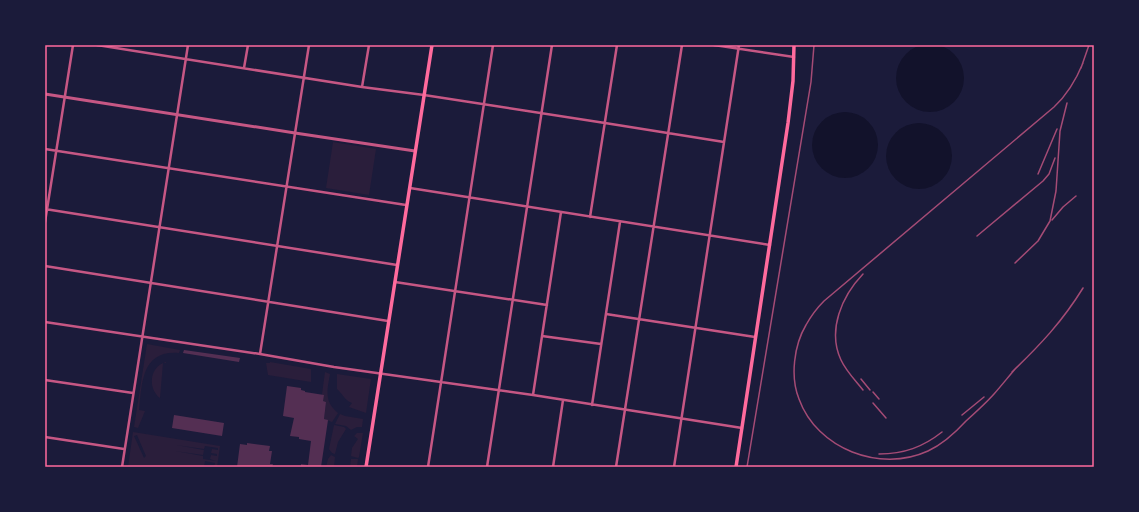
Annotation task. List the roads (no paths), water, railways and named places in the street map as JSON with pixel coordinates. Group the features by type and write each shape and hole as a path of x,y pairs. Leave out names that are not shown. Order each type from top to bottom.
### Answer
{"main road":[{"path":"366,467 432,45"},
{"path":"736,467 788,124 793,81 794,45"}],"street":[{"path":"45,222 74,45"},
{"path":"97,45 724,142"},
{"path":"122,467 188,45"},
{"path":"244,68 248,45"},
{"path":"260,354 309,45"},
{"path":"362,87 369,45"},
{"path":"428,467 493,45"},
{"path":"487,467 552,45"},
{"path":"590,217 617,45"},
{"path":"616,467 682,45"},
{"path":"714,45 794,58"},
{"path":"674,467 739,45"},
{"path":"45,94 415,151"},
{"path":"45,149 406,205"},
{"path":"409,188 770,245"},
{"path":"46,209 397,264"},
{"path":"533,395 560,212"},
{"path":"592,405 620,222"},
{"path":"45,266 388,321"},
{"path":"394,282 547,305"},
{"path":"606,314 755,337"},
{"path":"45,322 260,354 318,365 533,395 742,428"},
{"path":"542,336 601,344"},
{"path":"45,380 133,392"},
{"path":"553,467 564,400"},
{"path":"45,437 124,449"},
{"path":"366,467 371,467"}],"railway":[{"path":"747,467 811,82 814,45"},
{"path":"1081,68 1089,45"},
{"path":"1016,368 988,401 944,442 928,451 909,457 890,459 871,457 852,452 835,443 820,431 808,416 799,399 796,390 794,371 796,351 802,333 810,318 821,304 1054,107 1071,86 1083,63"},
{"path":"1015,263 1038,241 1050,221 1056,191 1060,131 1067,103"},
{"path":"1038,174 1057,129"},
{"path":"977,236 1043,181 1049,174 1055,158"},
{"path":"1052,220 1063,207 1076,196"},
{"path":"863,274 855,283 843,303 836,325 836,337 837,349 843,364 863,390"},
{"path":"1012,372 1050,333 1067,312 1083,288"},
{"path":"861,379 870,390"},
{"path":"873,392 879,399"},
{"path":"962,415 984,397"},
{"path":"873,403 886,418"},
{"path":"879,454 897,453 913,449 928,442 942,432"}]}
